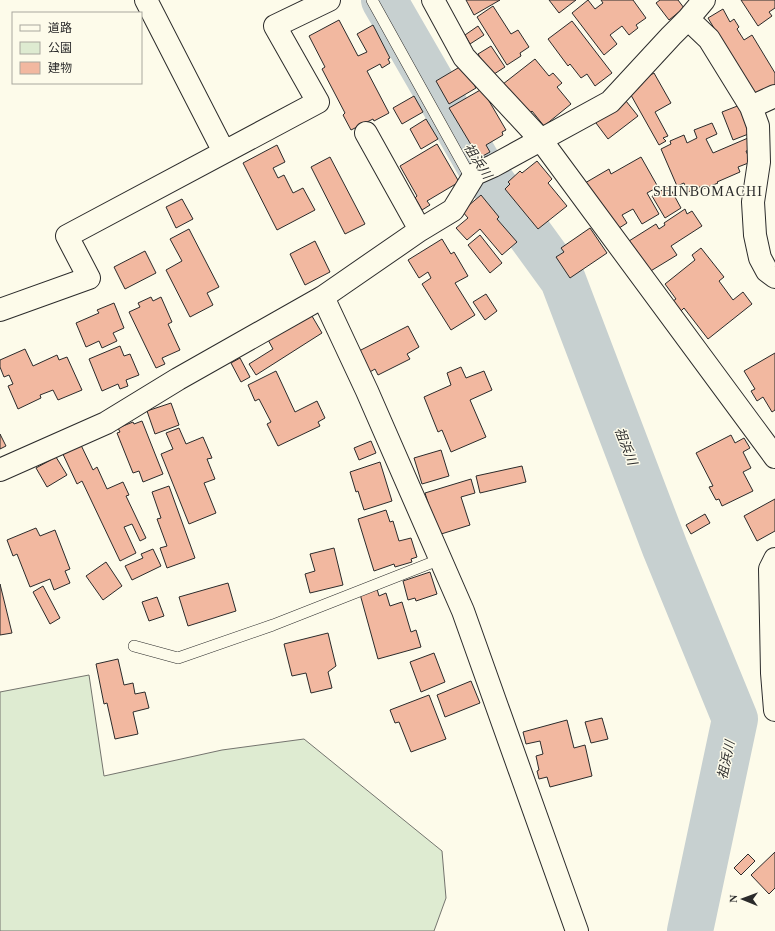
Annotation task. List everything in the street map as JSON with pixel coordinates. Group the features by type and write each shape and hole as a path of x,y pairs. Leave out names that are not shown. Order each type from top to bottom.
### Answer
{"street":[{"path":"146,0 224,152"},
{"path":"0,310 89,278 67,236 318,102 275,26 329,0"},
{"path":"433,0 464,57 541,140 775,457"},
{"path":"0,470 106,423 178,379 323,297 420,230 453,210 480,173 610,102 697,6 709,39 751,107 758,126 759,162 753,202 755,235 760,258 766,271 775,277"},
{"path":"751,107 775,96"},
{"path":"366,133 420,230"},
{"path":"323,297 367,391 464,610 577,931"},
{"path":"775,559 770,569 772,673 775,710"}],"lane":[{"path":"372,0 480,173"},
{"path":"134,646 178,658 273,625 441,560"}],"green space":[{"path":"89,675 104,776 222,750 304,739 442,851 446,898 434,931 0,931 0,692"}],"building":[{"path":"466,0 500,0 474,15"},
{"path":"549,0 576,0 559,13"},
{"path":"588,0 595,9 603,3 601,0 633,0 646,18 636,25 638,28 629,35 622,26 610,35 617,44 604,55 572,13"},
{"path":"660,0 678,0 684,8 669,20 656,3"},
{"path":"741,0 775,0 775,8 769,12 772,16 758,26"},
{"path":"493,6 511,34 518,30 529,47 520,53 521,56 507,65 477,17"},
{"path":"723,9 730,22 734,19 739,27 737,29 744,40 752,35 775,73 775,87 756,99 708,18"},
{"path":"339,20 358,56 367,52 357,34 373,25 390,58 388,59 390,63 382,68 380,64 367,71 389,113 351,130 343,115 345,113 322,69 325,67 309,36"},
{"path":"572,21 612,73 595,86 587,74 581,78 570,64 568,66 548,39"},
{"path":"478,26 484,35 470,44 465,35"},
{"path":"491,46 505,67 491,76 478,54"},
{"path":"535,59 549,76 553,73 562,83 557,87 571,104 544,126 532,111 528,115 503,84"},
{"path":"463,65 476,88 449,104 436,81"},
{"path":"654,73 671,103 655,112 668,136 663,138 666,141 659,145 627,88"},
{"path":"482,89 506,130 502,132 503,135 486,145 490,152 479,158 449,108"},
{"path":"414,96 423,112 402,124 393,108"},
{"path":"622,96 638,116 608,139 593,119"},
{"path":"740,105 751,133 733,140 722,112"},
{"path":"426,119 438,139 421,149 410,129"},
{"path":"712,123 717,134 706,139 713,153 748,138 753,149 746,151 751,162 738,167 740,172 717,182 718,183 703,189 702,186 688,192 684,183 677,186 661,149 671,144 670,141 684,135 687,143 697,138 694,130"},
{"path":"437,144 459,182 427,201 430,205 422,210 415,198 417,196 400,166"},
{"path":"277,145 285,162 273,168 278,178 284,175 293,193 303,188 315,210 277,230 243,163"},
{"path":"330,157 365,224 345,234 311,167"},
{"path":"641,157 658,187 647,193 659,214 642,224 633,209 622,215 627,223 616,230 585,183 609,169 611,174"},
{"path":"537,161 552,179 548,183 567,206 538,229 505,189 510,184 508,182 520,171 522,173"},
{"path":"669,186 681,208 665,218 652,196"},
{"path":"481,195 499,217 497,219 517,242 502,255 480,229 467,240 456,228 468,218 462,211"},
{"path":"182,199 193,219 176,228 166,207"},
{"path":"685,209 687,214 692,211 702,226 671,246 677,255 649,272 629,241 656,224 659,229 665,225 664,223"},
{"path":"590,228 607,253 570,278 556,257 564,252 561,248"},
{"path":"189,229 219,287 207,293 213,305 190,317 166,270 182,261 170,239"},
{"path":"480,235 502,263 490,273 468,245"},
{"path":"442,239 451,254 454,252 468,276 455,283 475,315 451,330 422,284 431,278 428,272 419,278 408,260"},
{"path":"315,241 330,272 305,285 290,254"},
{"path":"701,248 724,277 719,281 733,300 743,292 752,304 708,339 684,308 681,311 673,301 676,299 665,284 695,260 692,255"},
{"path":"145,251 156,273 125,289 114,267"},
{"path":"486,294 497,311 485,320 473,302"},
{"path":"151,297 153,301 161,297 172,322 168,324 180,350 162,358 165,364 156,368 129,312 140,307 138,303"},
{"path":"114,303 124,328 113,333 117,341 102,348 99,341 86,347 76,323 99,313 97,310"},
{"path":"309,311 322,333 256,375 249,364 273,349 267,338"},
{"path":"408,326 419,347 407,354 410,359 378,375 375,369 368,373 357,352"},
{"path":"120,346 124,356 130,354 139,375 126,380 128,386 120,389 118,384 102,391 89,359"},
{"path":"25,349 33,366 57,355 59,360 67,357 82,390 58,400 53,390 40,395 41,398 18,409 8,386 13,384 9,375 4,377 0,367 0,360"},
{"path":"775,353 775,410 772,412 763,397 757,401 751,391 755,389 744,371"},
{"path":"240,358 250,377 241,382 231,363"},
{"path":"461,367 466,378 484,371 492,390 470,400 486,437 451,452 442,430 438,432 424,397 451,385 447,373"},
{"path":"276,371 295,412 317,401 325,418 318,422 320,426 278,446 267,424 271,422 259,399 255,401 248,385"},
{"path":"171,403 179,425 155,434 147,411"},
{"path":"142,421 163,474 143,482 139,471 133,473 117,433 120,432 118,428 133,422 134,424"},
{"path":"179,428 186,444 203,437 212,458 207,459 215,479 204,483 216,513 189,524 161,454 173,449 166,433"},
{"path":"0,434 6,446 0,449"},
{"path":"731,435 735,443 744,438 750,448 743,452 751,468 743,472 753,491 722,506 719,499 716,500 709,487 713,486 696,453"},
{"path":"79,441 93,470 97,467 107,489 123,482 129,495 126,496 146,538 140,541 132,524 124,527 136,553 120,561 82,481 77,484 61,450"},
{"path":"371,441 376,453 359,460 354,448"},
{"path":"441,450 449,476 422,484 414,458"},
{"path":"56,457 67,475 47,487 36,468"},
{"path":"380,462 392,501 364,510 358,491 356,492 350,472"},
{"path":"522,466 526,482 480,493 476,476"},
{"path":"471,479 475,493 461,497 470,525 438,535 425,493"},
{"path":"169,486 195,558 167,568 160,548 167,546 157,519 161,518 152,492"},
{"path":"775,499 775,531 757,541 744,516"},
{"path":"386,510 390,522 393,521 399,541 411,538 417,557 411,559 412,562 395,567 394,564 374,571 358,519"},
{"path":"705,514 710,523 691,534 686,525"},
{"path":"36,528 40,536 55,530 70,569 65,571 70,583 54,590 50,579 30,587 17,554 13,556 7,540"},
{"path":"334,548 343,585 310,593 305,574 315,571 310,554"},
{"path":"153,549 161,566 132,580 125,566 143,558 141,554"},
{"path":"106,562 122,586 103,600 86,576"},
{"path":"430,572 437,594 416,601 415,598 408,600 403,581"},
{"path":"228,583 236,611 188,626 179,597"},
{"path":"0,584 12,633 0,635"},
{"path":"43,586 60,618 50,624 33,592"},
{"path":"377,589 379,596 386,593 390,606 402,602 411,632 416,630 421,647 378,659 360,594"},
{"path":"157,597 164,616 149,621 142,602"},
{"path":"328,633 336,666 328,672 332,688 311,693 306,673 292,676 284,644"},
{"path":"434,653 445,682 421,692 410,662"},
{"path":"118,659 124,685 133,683 135,694 145,692 149,708 133,712 138,734 115,739 107,703 104,704 96,664"},
{"path":"471,681 480,703 445,717 437,695"},
{"path":"429,695 446,739 411,752 399,722 395,723 390,710"},
{"path":"602,718 608,739 591,743 585,722"},
{"path":"567,720 574,748 585,745 592,776 550,787 547,777 539,779 537,771 539,770 536,756 543,754 540,741 526,744 523,732"},
{"path":"775,852 775,888 769,894 751,875"},
{"path":"748,854 755,861 741,875 734,868"}],"waterway":[{"name":"祖浜川","path":"384,0 478,163 563,280 665,548 735,719 690,931"}],"district":[{"name":"SHINBOMACHI","path":"708,191"}]}
